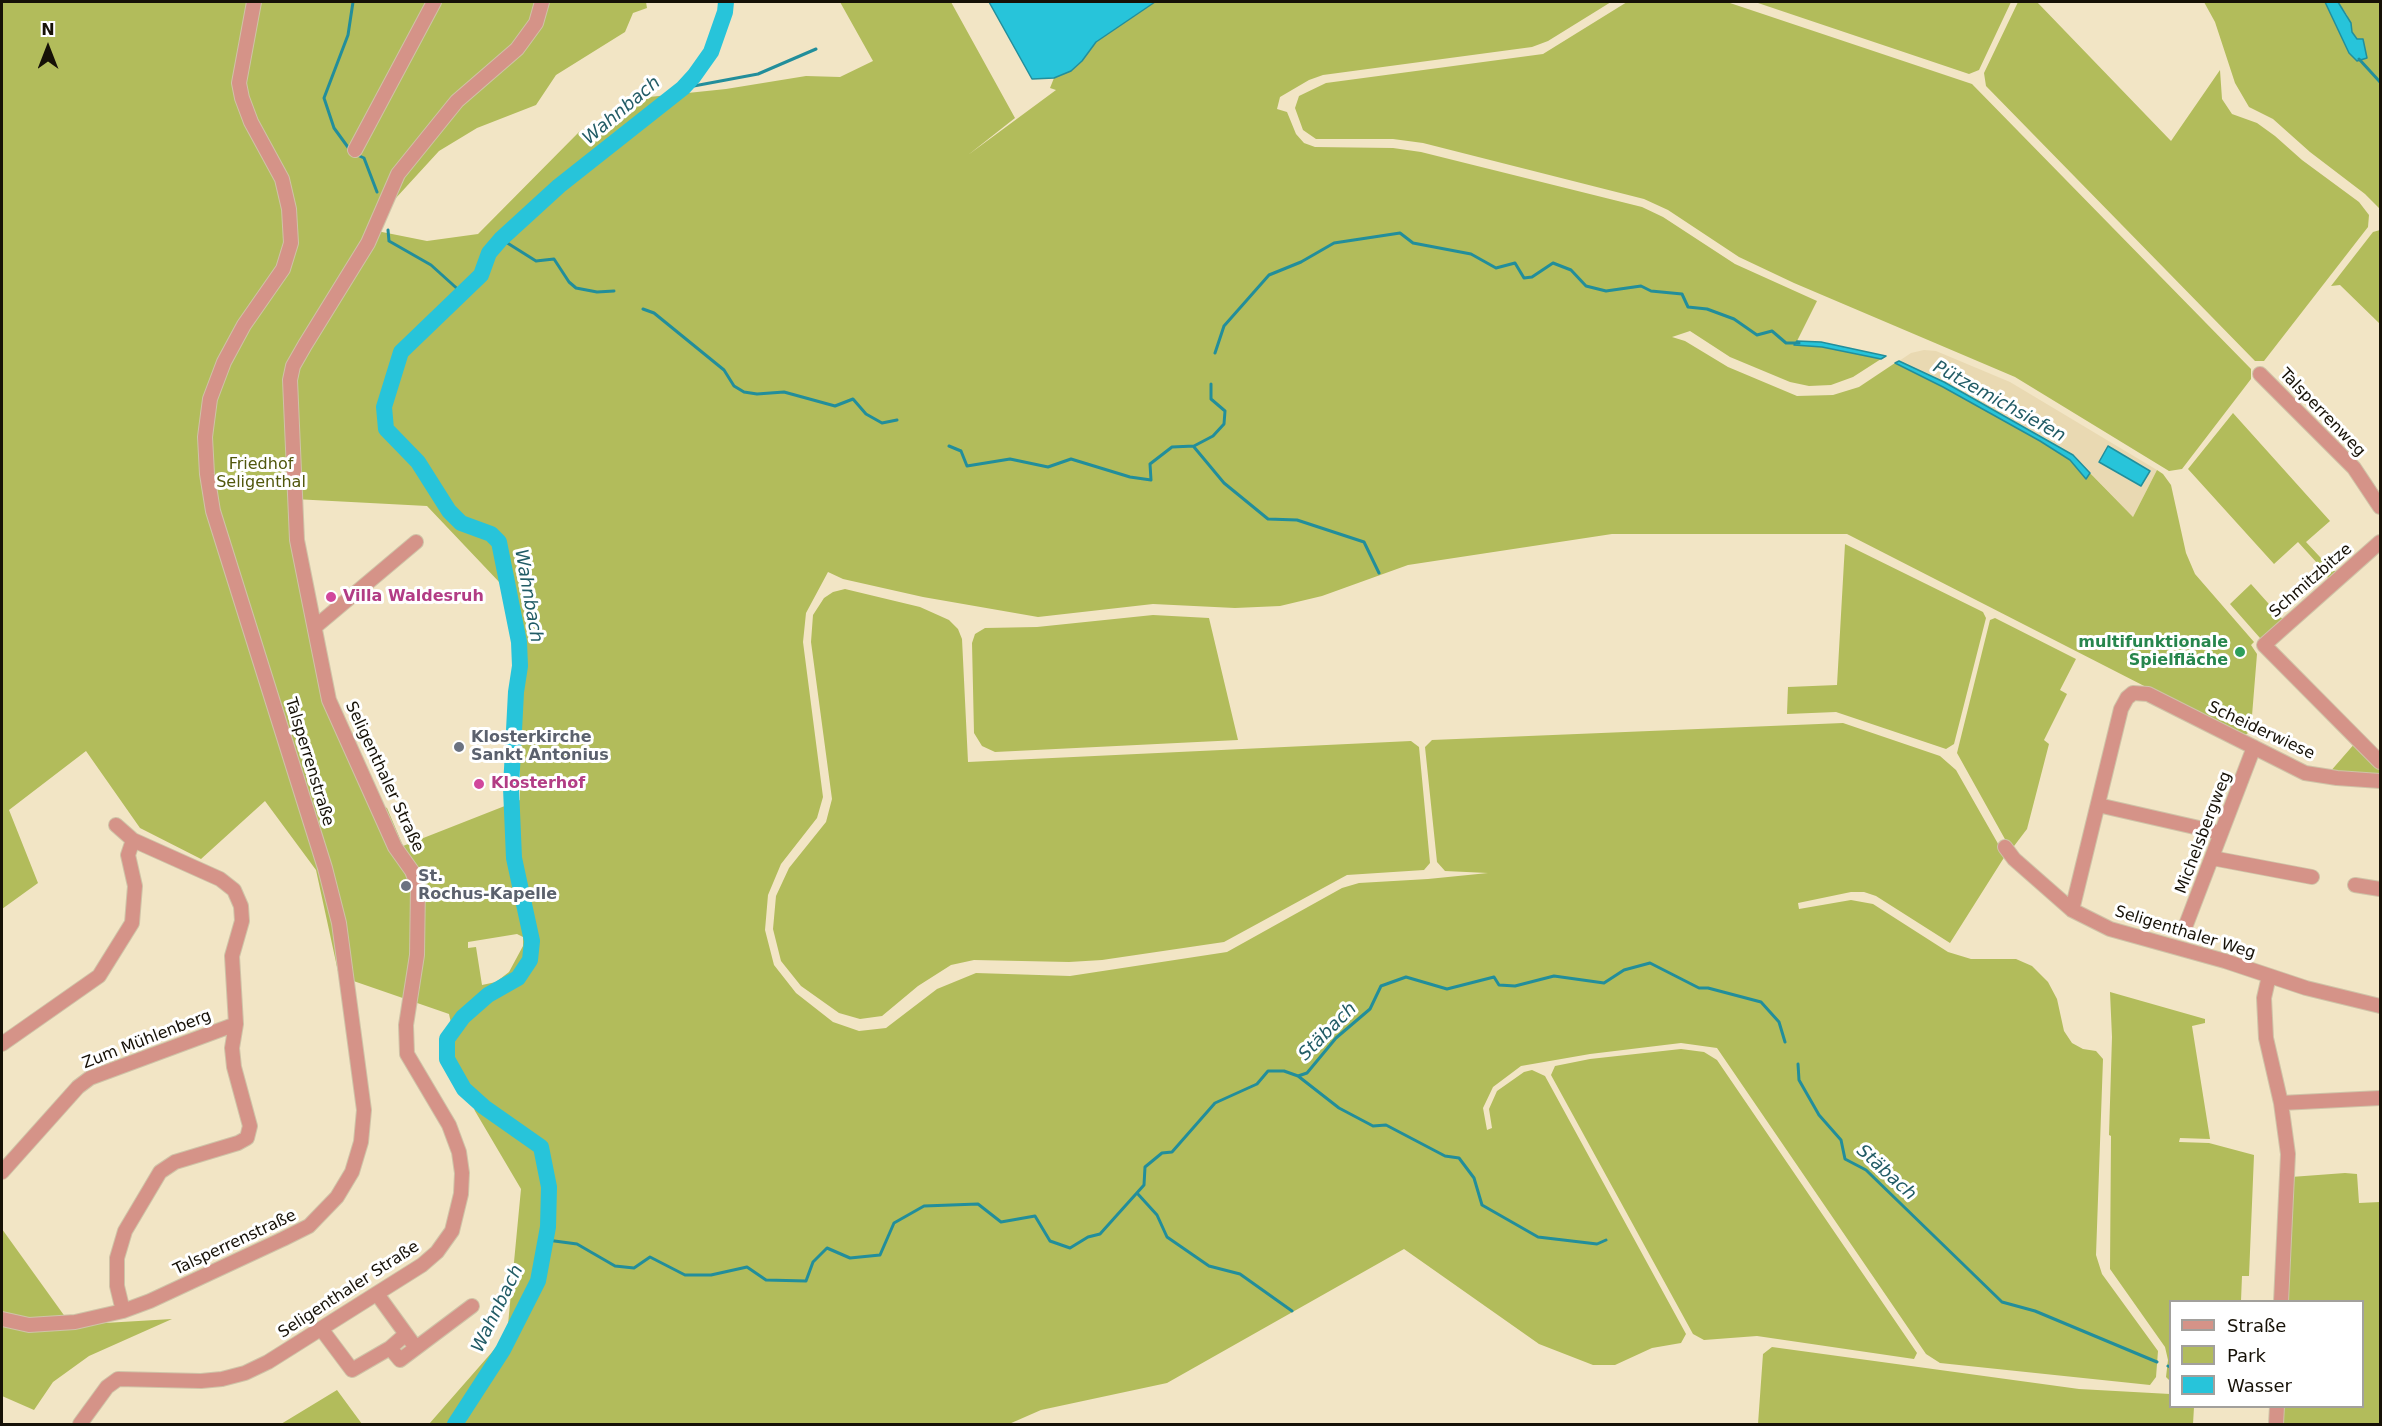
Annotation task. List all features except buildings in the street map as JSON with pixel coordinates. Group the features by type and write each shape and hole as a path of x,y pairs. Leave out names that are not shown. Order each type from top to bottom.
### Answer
{"street":[{"name":"Talsperrenstraße","path":"2,1319 28,1325 75,1322 123,1311 150,1301 309,1226 337,1197 352,1172 361,1142 364,1110 339,923 321,857 213,510 207,474 205,437 210,399 224,362 244,325 283,269 291,243 289,209 282,179 251,122 239,82 254,2"},
{"path":"355,150 434,2"},
{"name":"Seligenthaler Straße","path":"80,1425 107,1387 118,1379 201,1381 222,1379 245,1373 268,1362 422,1265 437,1252 452,1231 461,1194 462,1173 459,1152 449,1125 407,1054 406,1025 417,955 418,886 412,871 395,847 333,709 297,540 290,380 293,366 368,243 398,174 457,101 517,49 536,23 542,2"},
{"name":"Talsperrenweg","path":"2260,374 2354,468 2380,507"},
{"path":"315,627 416,542"},
{"name":"Schmitzbitze","path":"2380,543 2264,645 2380,762"},
{"name":"Scheiderwiese","path":"2098,805 2121,709 2133,693 2148,694 2305,773 2380,781"},
{"name":"Michelsbergweg","path":"2184,930 2254,747"},
{"path":"2072,910 2098,805 2221,833"},
{"path":"116,825 133,840 220,879 234,890 241,906 242,921 232,956 236,1024 232,1048 234,1067 249,1114 250,1131 247,1138 238,1143 175,1162 160,1172 125,1231 117,1258 117,1286 123,1311"},
{"path":"2,1044 99,976 132,923 135,886 128,855 133,840"},
{"name":"Seligenthaler Weg","path":"2005,847 2014,859 2072,910 2110,929 2225,961 2317,991 2380,1006"},
{"path":"2212,858 2312,877"},
{"path":"2355,885 2380,889"},
{"path":"2269,976 2264,998 2266,1038 2281,1103 2288,1154 2281,1300"},
{"name":"Zum Mühlenberg","path":"2,1172 78,1087 90,1078 236,1024"},
{"path":"2281,1103 2380,1098"},
{"path":"377,1294 416,1348"},
{"path":"390,1348 400,1360 472,1306"},
{"path":"321,1330 352,1370 390,1348 406,1334"},
{"path":"2276,1425 2277,1408"}],"shaded area":[{"path":"1924,350 1936,351 2010,382 2157,470 2133,517 2073,455 1944,382 1899,361 1911,353"}],"green space":[{"name":"Friedhof Seligenthal","path":"2,2 646,2 647,8 633,13 625,32 556,75 536,105 477,128 439,151 395,199 377,231 427,241 478,234 579,132 649,97 726,89 806,76 840,77 873,61 840,2 951,2 1015,118 968,155 1056,90 1050,88 1054,78 1071,71 1082,61 1096,42 1155,2 1611,2 1548,41 1532,47 1323,75 1309,80 1280,97 1277,109 1287,112 1296,134 1304,143 1315,147 1393,148 1421,152 1642,207 1663,217 1735,264 1817,301 1795,345 1822,347 1881,359 1853,377 1831,385 1809,386 1790,382 1730,357 1690,331 1672,337 1685,341 1728,367 1797,396 1833,395 1859,387 1895,363 1943,387 2070,460 2086,479 2090,473 2133,517 2157,470 2171,485 2186,553 2195,574 2254,642 2251,645 2257,654 2251,728 2247,734 2240,735 1847,534 1612,534 1408,565 1322,596 1280,606 1235,608 1153,604 1038,617 923,597 843,579 828,572 806,613 803,642 823,797 817,818 781,864 768,895 765,930 774,965 796,993 833,1022 859,1031 886,1028 937,989 976,973 1070,976 1227,952 1342,888 1359,883 1488,873 1445,871 1437,862 1425,747 1432,740 1843,723 1940,756 1956,770 2005,856 1950,943 1876,896 1864,892 1851,892 1798,903 1799,909 1851,900 1873,904 1948,952 1971,959 2016,959 2032,966 2048,982 2057,999 2064,1031 2072,1043 2083,1049 2096,1051 2103,1059 2096,1255 2102,1274 2158,1351 2156,1377 2150,1385 1940,1363 1926,1354 1717,1048 1681,1043 1590,1054 1521,1066 1493,1087 1483,1108 1487,1130 1492,1128 1489,1109 1497,1091 1524,1072 1532,1070 1545,1076 1686,1334 1681,1343 1652,1348 1615,1365 1593,1365 1539,1344 1404,1249 1167,1383 1041,1410 1009,1424 429,1424 507,1335 521,1189 475,1111 455,1062 449,1014 339,976 316,870 265,801 201,859 140,828 86,751 9,810 38,883 2,909","holes":["294,499 427,506 501,584 520,660 520,800 403,846 387,808 381,805 335,707","517,934 523,937 523,946 509,972 496,982 482,985 476,947 468,948 468,942"]},
{"path":"1627,2 1727,2 1972,84 2251,369 2251,379 2182,469 2169,471 2015,377 1794,283 1739,257 1668,210 1644,199 1423,143 1393,139 1316,139 1303,130 1295,108 1299,96 1326,83 1543,54"},
{"path":"1755,2 2011,2 1979,70 1969,74"},
{"path":"2018,2 2037,2 2171,141 2220,70 2222,99 2232,114 2257,123 2275,136 2302,160 2359,202 2369,215 2368,227 2264,361 2255,361 1986,86 1984,73"},
{"path":"2204,2 2325,2 2357,39 2352,32 2347,15 2338,2 2380,2 2380,209 2365,194 2310,152 2273,119 2249,107 2235,83 2215,22"},
{"path":"2380,230 2380,324 2340,285 2331,286 2373,232"},
{"path":"2233,413 2330,521 2306,542 2333,571 2339,571 2327,581 2328,575 2298,542 2274,564 2188,469"},
{"path":"1845,544 1983,612 1986,618 1954,744 1946,749 1836,712 1787,714 1788,687 1837,685"},
{"path":"2251,584 2285,622 2266,639 2260,638 2230,604"},
{"path":"845,589 920,607 949,620 958,629 962,639 968,762 1411,741 1419,747 1430,863 1424,870 1347,875 1224,942 1102,960 1069,962 974,960 951,965 918,986 882,1016 860,1019 839,1013 801,986 781,961 773,929 776,896 789,868 826,822 832,799 811,642 813,615 824,598 833,592"},
{"path":"1153,615 1209,618 1238,740 995,752 982,746 974,733 972,643 975,634 985,628 1037,627"},
{"path":"1995,618 2076,659 2060,690 2067,694 2044,740 2049,744 2027,829 2011,850 1957,753 1990,620"},
{"path":"2356,742 2380,766 2379,776 2329,773"},
{"path":"2110,992 2205,1019 2205,1023 2192,1026 2210,1139 2180,1138 2179,1142 2209,1143 2254,1155 2249,1276 2242,1276 2241,1300 2169,1300 2169,1380 2166,1377 2168,1360 2165,1347 2110,1269 2111,1136 2109,1135 2112,1037"},
{"path":"1681,1049 1704,1052 1717,1060 1917,1353 1914,1359 1757,1336 1704,1340 1693,1334 1551,1075 1555,1066 1590,1059"},
{"path":"2357,1174 2359,1203 2380,1202 2380,1424 2281,1424 2282,1408 2364,1408 2364,1300 2286,1300 2291,1177"},
{"path":"2,1229 71,1325 172,1319 89,1356 53,1382 34,1410 2,1396"},
{"path":"1772,1347 2079,1389 2169,1394 2169,1408 2194,1408 2193,1424 1758,1424 1763,1354"},
{"path":"337,1390 362,1424 281,1424"}],"water":[{"path":"989,2 1155,2 1096,42 1082,61 1071,71 1054,78 1032,79"},
{"path":"2325,2 2338,2 2351,23 2352,32 2357,39 2363,39 2367,58 2357,61 2349,53"},
{"path":"1797,341 1821,342 1886,356 1881,359 1822,347 1794,345"},
{"path":"1899,361 1944,382 2073,455 2090,473 2086,479 2070,460 2040,441 1895,363"},
{"path":"2108,446 2150,471 2141,486 2099,462"}],"waterway":[{"path":"350,150 334,128 324,98 348,35 353,2"},
{"name":"Wahnbach","path":"455,1424 503,1350 538,1281 548,1227 549,1187 541,1147 484,1107 464,1089 447,1059 447,1039 463,1017 488,995 518,978 530,960 532,941 514,858 511,788 516,692 520,666 519,642 499,542 491,534 461,523 449,511 418,462 386,429 384,407 401,352 481,275 489,253 501,239 559,186 683,88 694,76 711,52 725,12 726,2"},
{"path":"683,88 758,74 816,49"},
{"path":"2359,59 2380,82"},
{"path":"355,154 364,158 377,192"},
{"path":"388,230 389,241 431,265 462,293"},
{"name":"Pützemichsiefen","path":"1215,353 1224,326 1269,275 1301,262 1334,243 1400,233 1413,243 1471,254 1496,268 1515,263 1524,278 1532,277 1553,263 1571,270 1586,286 1606,291 1641,286 1651,291 1682,294 1688,307 1707,309 1734,319 1757,335 1772,331 1786,343 1799,343"},
{"name":"Pützemichsiefen","path":"501,239 536,261 554,259 569,282 576,288 597,292 614,291"},
{"name":"Pützemichsiefen","path":"643,309 654,313 724,370 734,386 744,392 757,394 784,392 835,406 853,399 866,414 882,423 897,420"},
{"name":"Pützemichsiefen","path":"949,446 961,451 967,466 1010,459 1048,467 1071,459 1130,477 1151,480 1150,464 1172,447 1194,446 1213,436 1224,424 1225,411 1211,399 1211,384"},
{"path":"1194,447 1224,483 1268,519 1297,520 1364,542 1379,573"},
{"name":"Stäbach","path":"547,1240 577,1244 615,1266 634,1268 650,1257 685,1275 711,1275 747,1267 766,1280 806,1281 813,1262 827,1248 850,1258 880,1255 894,1223 924,1206 978,1204 1001,1222 1035,1216 1050,1241 1070,1248 1088,1237 1100,1234 1144,1185 1145,1167 1162,1153 1172,1152 1215,1103 1257,1084 1268,1071 1284,1071 1298,1076 1307,1073 1336,1038 1370,1009 1381,986 1406,977 1447,989 1494,977 1499,985 1515,986 1554,976 1604,983 1624,970 1650,963 1699,988 1708,988 1761,1002 1779,1022 1785,1042"},
{"name":"Stäbach","path":"1798,1064 1799,1080 1819,1115 1841,1140 1845,1159 1866,1170 2002,1302 2035,1311 2157,1362"},
{"path":"1298,1076 1339,1108 1373,1126 1386,1125 1445,1156 1459,1158 1474,1178 1482,1205 1538,1237 1597,1244 1606,1240"},
{"path":"1137,1193 1157,1215 1167,1237 1209,1266 1240,1274 1292,1311"}],"place":[{"name":"Villa Waldesruh","path":"331,597"},
{"name":"multifunktionale Spielfläche","path":"2240,652"},
{"name":"Klosterkirche Sankt Antonius","path":"459,747"},
{"name":"Klosterhof","path":"479,784"},
{"name":"St. Rochus-Kapelle","path":"406,886"}]}
